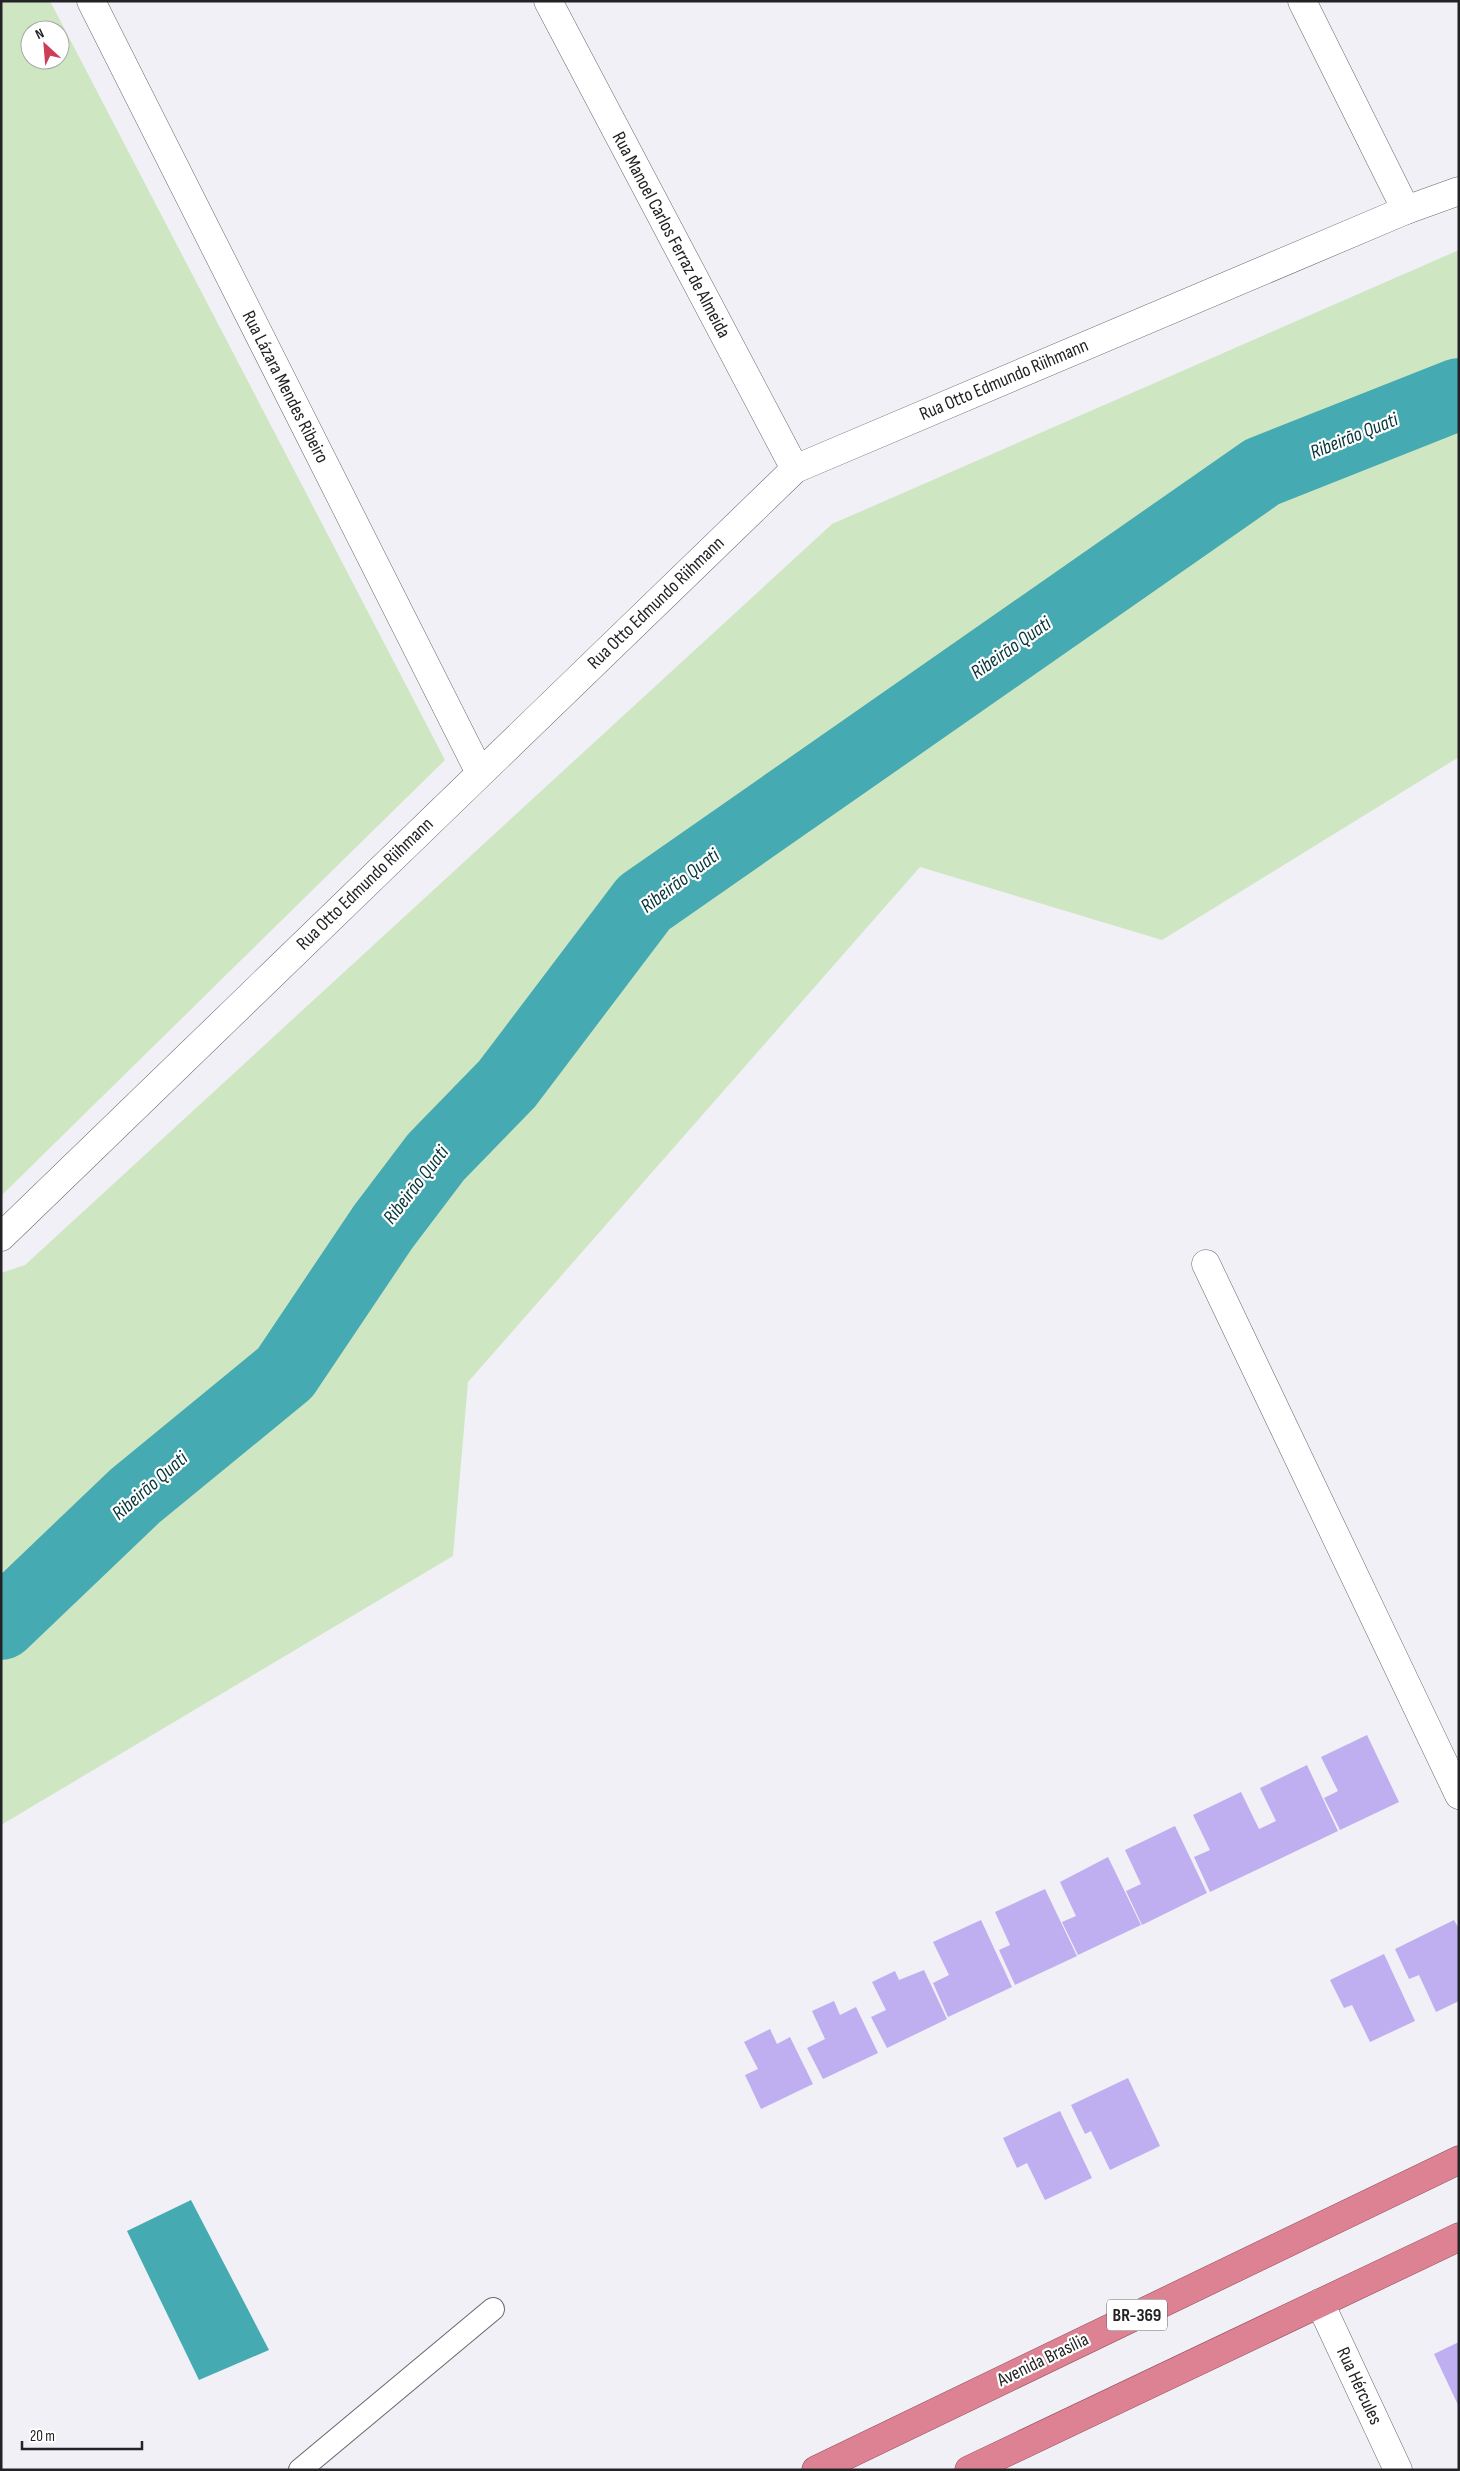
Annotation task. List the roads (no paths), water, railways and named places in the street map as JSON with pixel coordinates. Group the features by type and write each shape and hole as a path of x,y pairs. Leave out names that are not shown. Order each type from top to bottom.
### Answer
{"highway":[{"name":"Avenida Brasília","path":"816,2470 1459,2160"},
{"path":"969,2470 1459,2237"}],"street":[{"name":"Rua Lázara Mendes Ribeiro","path":"91,1 480,773"},
{"name":"Rua Manoel Carlos Ferraz de Almeida","path":"548,1 795,469"},
{"path":"1302,1 1406,210"},
{"name":"Rua Otto Edmundo Riihmann","path":"1,1237 795,469 1406,210 1459,191"},
{"path":"1206,1264 1459,1795"},
{"name":"Rua Hércules","path":"1320,2303 1398,2470"}],"lane":[{"path":"300,2470 493,2309"}],"water":[{"path":"191,2200 269,2350 199,2380 127,2231"}],"waterway":[{"name":"Ribeirão Quati","path":"1,1624 135,1496 285,1373 383,1227 436,1157 507,1084 644,903 1262,472 1459,394"}]}
